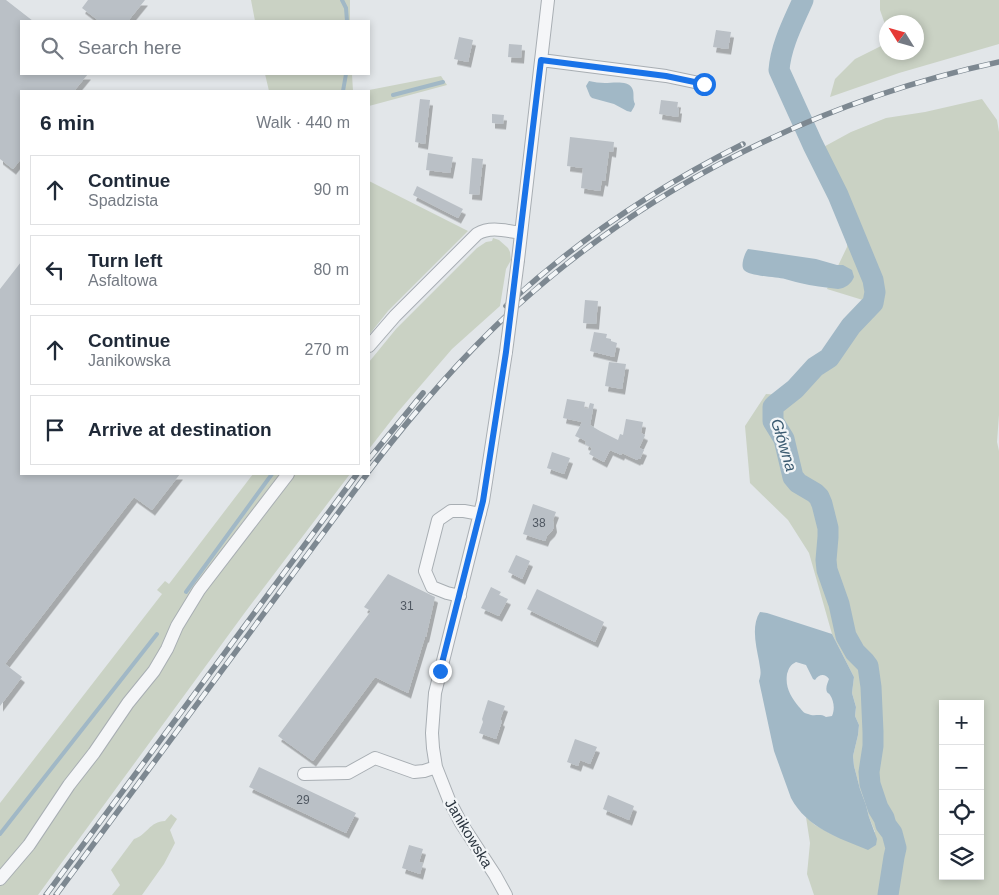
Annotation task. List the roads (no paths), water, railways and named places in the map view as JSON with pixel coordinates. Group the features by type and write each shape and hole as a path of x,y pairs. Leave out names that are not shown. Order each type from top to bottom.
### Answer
{"street":[{"name":"Janikowska","path":"506,895 448,800 436,766 432,733 435,693 483,501 518,260 548,0"},
{"path":"541,60 666,76 704,84"},
{"path":"370,345 395,316 477,234 484,230 521,233"},
{"path":"0,879 29,844 69,785 154,671 167,649 177,626 199,590 287,475"},
{"path":"460,596 432,587 425,571 438,520 451,511 480,514"},
{"path":"304,774 348,772 375,758 414,772 424,771 436,766"}],"water":[{"path":"589,81 616,82 630,85 633,90 635,104 631,112 614,104 592,98 586,86"},
{"path":"748,249 843,265 852,270 854,277 848,285 838,289 751,274 743,268 744,256"},
{"path":"760,612 767,613 832,634 854,677 852,693 856,707 855,716 859,725 853,756 854,766 877,839 876,845 868,850 825,831 806,817 791,798 774,751 759,681 760,671 755,636 757,617","holes":["796,662 806,665 813,679 815,680 818,676 822,675 829,679 826,689 833,702 834,711 832,716 826,717 805,713 791,696 787,684 789,668"]}],"waterway":[{"path":"342,0 346,8 347,20"},
{"name":"Główna","path":"803,0 785,43 779,70 838,195 873,280 875,292 873,303 851,326 829,358 815,367 795,389 773,407 773,421 784,439 793,477 798,483 815,493 822,504 828,528 827,570 839,604 846,636 855,652 868,666 873,732 869,772 870,784 878,808 892,833 896,848 888,895"},
{"path":"343,90 346,75"},
{"path":"393,95 443,82"},
{"path":"186,592 271,475"},
{"path":"0,834 157,634"}],"railway":[{"path":"370,470 440,385 498,324 570,261 625,221 683,185 743,152 805,123 868,99 933,78 999,62"},
{"path":"506,306 560,259 618,217 680,178 743,144"},
{"path":"370,458 423,393"},
{"path":"46,895 356,475"},
{"path":"56,895 366,475"}]}
